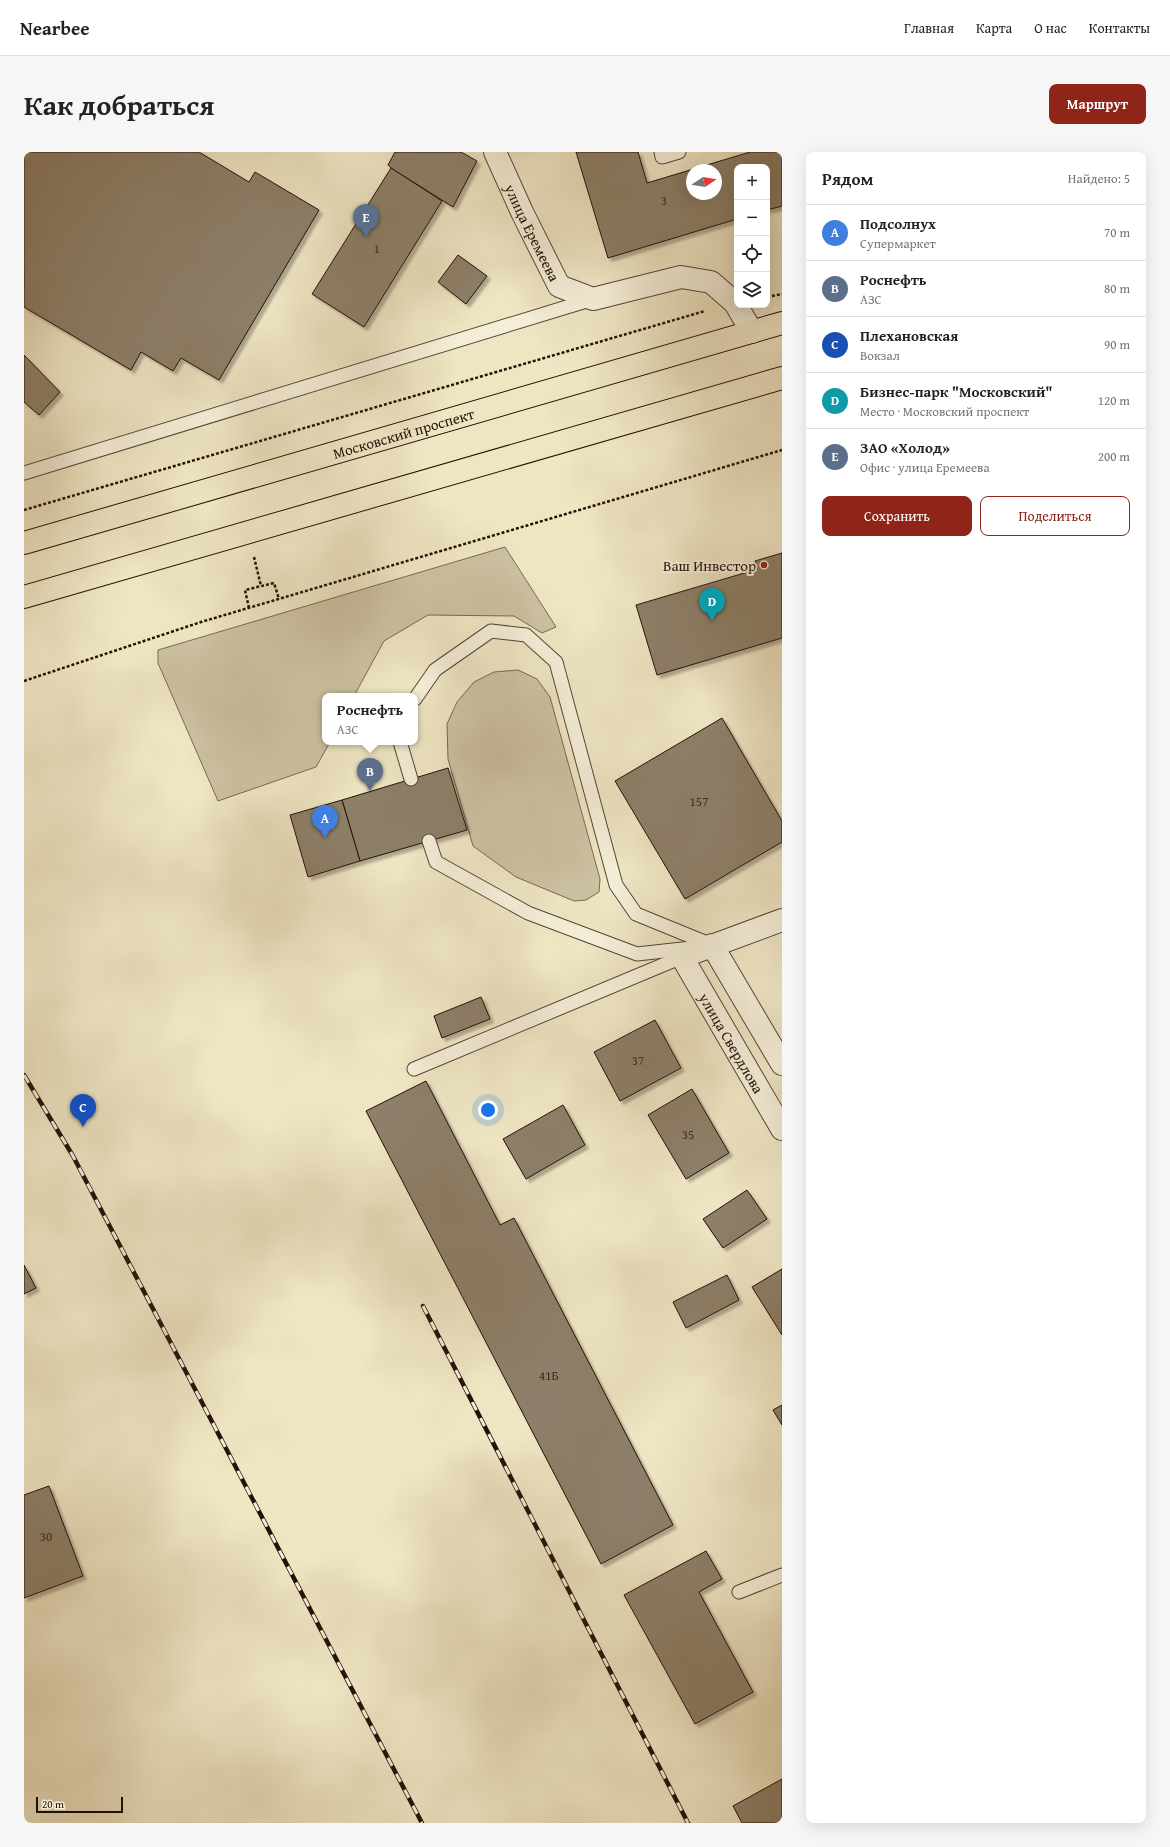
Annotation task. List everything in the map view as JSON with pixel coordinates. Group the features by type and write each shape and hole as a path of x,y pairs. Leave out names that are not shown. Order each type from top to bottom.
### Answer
{"main road":[{"name":"Московский проспект","path":"24,542 752,332 782,322"},
{"path":"24,597 782,378"}],"street":[{"name":"улица Еремеева","path":"495,152 522,212 559,286 593,299"},
{"path":"593,299 681,277 711,282 734,302"},
{"path":"738,308 752,332"},
{"path":"682,957 782,920"},
{"path":"712,945 782,1064"},
{"name":"улица Свердлова","path":"682,957 782,1129"}],"lane":[{"path":"661,152 662,157 680,152"},
{"path":"24,473 593,299"},
{"path":"418,695 435,670 491,631 526,635 556,662 616,885 636,914 712,945"},
{"path":"401,745 411,779"},
{"path":"429,841 436,862 528,913 637,954 712,945"},
{"path":"414,1069 682,957"},
{"path":"739,1592 782,1575"}],"path":[{"path":"770,296 782,294"},
{"path":"24,510 734,303"},
{"path":"24,681 249,608 782,450"},
{"path":"253,555 261,586"},
{"path":"249,608 245,590 274,583 279,599"}],"shaded area":[{"path":"505,547 556,627 542,633 514,616 428,615 384,641 356,693 322,693 322,745 328,745 316,767 218,801 158,663 158,650"},
{"path":"518,670 537,679 550,697 600,879 599,892 586,900 574,901 516,877 473,846 448,759 447,724 457,702 474,682 494,672"}],"building":[{"path":"24,152 199,152 249,182 255,172 319,210 219,380 181,358 173,371 141,352 131,370 24,307"},
{"path":"395,152 461,152 477,161 453,207 391,168 388,165"},
{"path":"576,152 638,152 647,183 686,171 686,200 722,200 722,164 710,164 750,152 782,152 782,206 770,209 770,164 734,164 734,220 608,258"},
{"path":"391,168 442,201 364,327 312,294"},
{"path":"458,255 487,276 466,304 438,282"},
{"path":"24,355 60,392 39,415 24,402"},
{"path":"782,553 782,638 657,675 636,605 758,569 755,561"},
{"path":"722,718 782,821 782,842 685,899 615,781"},
{"path":"448,768 467,830 360,861 342,800"},
{"path":"342,800 360,861 308,877 290,815"},
{"path":"481,997 490,1019 442,1038 434,1016"},
{"path":"655,1020 681,1068 620,1101 594,1052"},
{"path":"426,1081 500,1225 514,1218 673,1525 601,1564 366,1111"},
{"path":"692,1089 729,1153 686,1179 648,1115"},
{"path":"563,1105 585,1145 526,1179 503,1139"},
{"path":"747,1190 767,1219 723,1248 703,1219"},
{"path":"24,1265 36,1288 24,1294"},
{"path":"782,1269 782,1335 752,1287"},
{"path":"727,1275 739,1300 686,1328 673,1302"},
{"path":"782,1405 782,1425 773,1410"},
{"path":"49,1486 83,1576 24,1598 24,1495"},
{"path":"706,1551 722,1579 699,1592 753,1692 695,1724 624,1595"},
{"path":"782,1779 782,1823 742,1823 733,1806"}],"railway":[{"path":"24,1075 73,1156 422,1823"},
{"path":"423,1306 688,1823"}],"place":[{"name":"ЗАО «Холод»","path":"366,237"},
{"name":"Ваш Инвестор","path":"764,565"},
{"name":"Бизнес-парк \"Московский\"","path":"712,621"},
{"name":"Роснефть","path":"370,791"},
{"name":"Подсолнух","path":"325,838"},
{"name":"Плехановская","path":"83,1127"}]}
